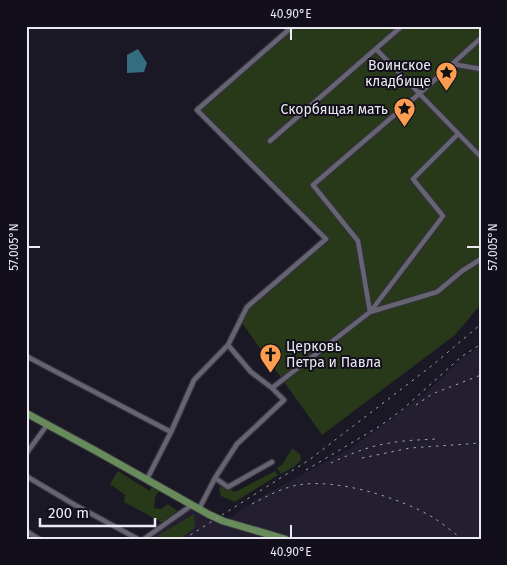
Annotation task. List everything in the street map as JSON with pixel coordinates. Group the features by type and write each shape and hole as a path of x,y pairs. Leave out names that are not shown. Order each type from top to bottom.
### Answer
{"main road":[{"path":"26,413 222,521 284,539"}],"street":[{"path":"147,479 171,432 194,380 228,345 247,307 326,239 197,110 293,26"},
{"path":"270,142 402,26"},
{"path":"370,312 358,241 313,185 481,38"},
{"path":"376,49 458,134 480,154"},
{"path":"452,64 481,69"},
{"path":"272,388 370,312 443,216 413,179 458,134"},
{"path":"370,312 437,292 462,271 481,259"},
{"path":"199,509 215,478 237,444 284,400 251,372 228,345"},
{"path":"26,356 171,432"},
{"path":"26,454 47,424"},
{"path":"215,478 228,487 272,462"},
{"path":"26,476 138,539"},
{"path":"144,539 192,505"},
{"path":"26,531 39,539"}],"shaded area":[{"path":"481,346 481,539 291,539 226,521 259,498 351,448 424,395 462,358"},
{"path":"194,507 276,539 147,539"}],"green space":[{"path":"297,26 481,26 481,304 455,335 322,435 237,316 326,239 202,110"},
{"path":"292,448 300,454 301,460 281,474 277,468 282,465"},
{"path":"118,471 150,491 152,486 161,489 155,497 154,508 161,509 168,504 177,511 174,517 163,523 124,502 125,495 110,484"},
{"path":"275,471 278,475 235,502 221,496 219,489 221,485 235,492"},
{"path":"194,514 195,528 181,538 152,539"}],"water":[{"path":"138,49 147,63 144,72 127,73 127,55"}],"railway":[{"path":"184,539 309,460 434,364 481,324"},
{"path":"306,470 380,426 403,409 461,357 481,344"},
{"path":"416,405 432,394 481,375"},
{"path":"331,463 345,456 382,444 436,439"},
{"path":"362,458 410,448 481,443"},
{"path":"252,504 292,486 331,484 368,491 404,503 434,518 462,539"}],"place":[{"name":"Воинское кладбище","path":"447,92"},
{"name":"Скорбящая мать","path":"404,128"},
{"name":"Церковь Петра и Павла","path":"270,373"}]}
